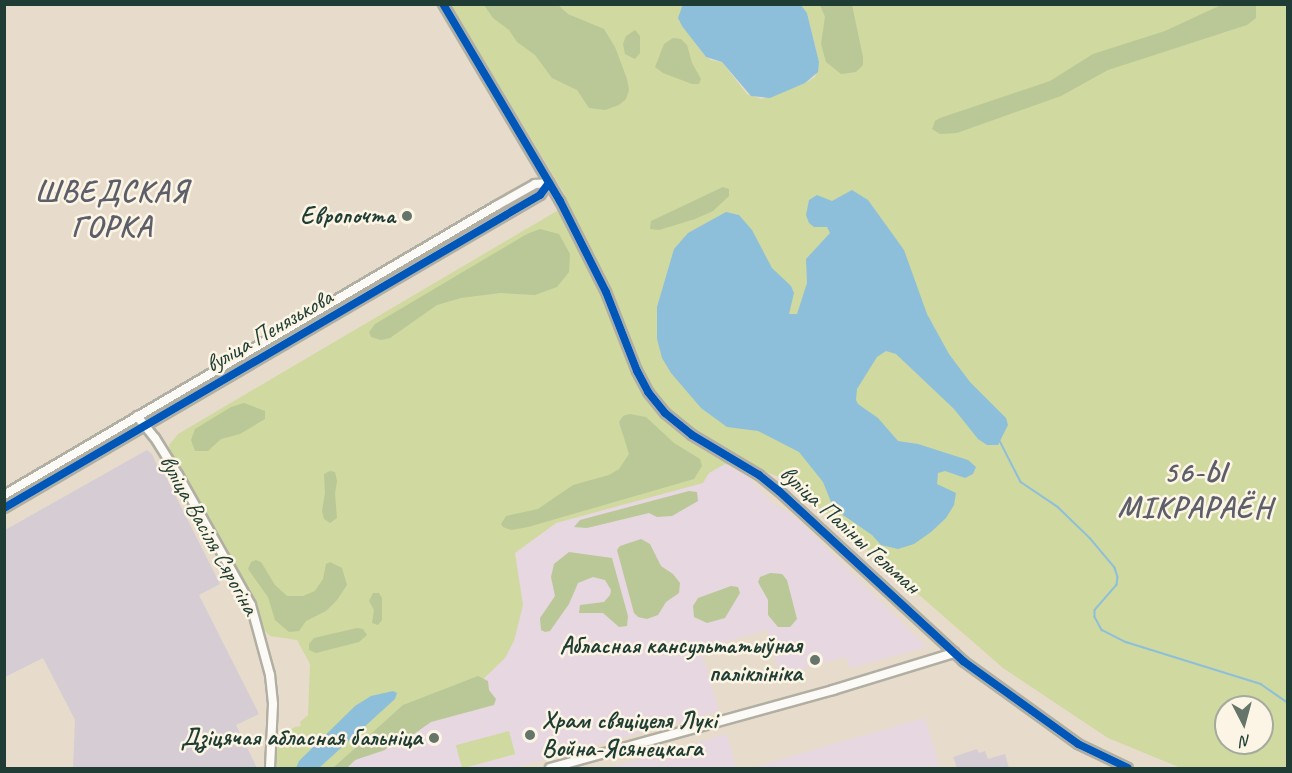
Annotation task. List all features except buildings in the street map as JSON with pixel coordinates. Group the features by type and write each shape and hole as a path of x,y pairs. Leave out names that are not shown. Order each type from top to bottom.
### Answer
{"street":[{"name":"вуліца Паліны Гельман","path":"444,4 549,183 606,292 637,371 665,413 692,435 759,475 779,490 954,653 1078,744 1128,768"},
{"name":"вуліца Пенязькова","path":"4,495 535,184 549,183"},
{"name":"вуліца Пенязькова","path":"4,508 540,195 549,183"},
{"name":"вуліца Васіля Сярогіна","path":"137,416 155,438 178,475 251,604 270,675 273,704 270,768"},
{"path":"550,768 842,687 954,653"}],"shaded area":[{"path":"147,450 152,454 160,472 163,471 220,584 199,595 259,714 236,725 257,768 73,768 75,720 43,658 5,677 5,530"},
{"path":"725,464 747,476 773,504 794,516 927,647 850,668 846,657 784,674 778,668 767,630 701,649 719,711 513,768 346,768 406,718 518,558 515,553 556,523 703,483 708,473"},
{"path":"925,718 940,768 751,768 836,743"},
{"path":"727,734 736,768 608,768 639,759"},
{"path":"977,749 979,753 985,751 988,759 1005,754 1009,768 957,768 953,757"}],"green space":[{"path":"451,5 683,5 679,20 704,55 711,60 722,62 747,94 762,99 815,77 819,62 807,13 801,5 1287,5 1287,768 1181,768 1108,738 1003,668 787,480 766,472 725,464 709,473 703,483 556,523 515,553 523,605 514,641 505,658 477,685 406,718 346,768 276,768 278,737 301,726 300,722 308,715 310,664 297,640 270,636 263,629 250,591 171,455 169,445 178,434 567,205 565,195"},
{"path":"484,5 558,5 568,14 604,29 615,47 627,79 629,90 626,99 619,105 605,110 589,108 577,90 552,78 535,55 517,42 509,30 493,18"},
{"path":"820,5 852,5 863,57 863,65 856,72 841,74 826,62 821,44 825,17"},
{"path":"1221,5 1256,5 1256,18 1247,25 1108,70 1061,96 957,133 940,134 932,129 935,121 940,118 1050,81 1093,54 1165,31"},
{"path":"635,30 640,36 640,53 635,59 625,54 623,44 626,36"},
{"path":"673,38 681,39 687,45 692,63 701,79 699,84 692,84 663,73 655,67 664,44"},
{"path":"723,187 729,189 729,196 713,211 659,230 650,229 651,221"},
{"path":"540,229 559,234 570,254 569,272 557,287 535,295 500,293 461,298 437,305 390,338 381,340 371,337 369,332 375,324 527,234"},
{"path":"244,403 265,411 265,419 240,434 221,439 208,451 195,451 191,440 195,429 231,407"},
{"path":"630,414 646,417 674,443 700,459 702,466 694,479 528,527 511,530 503,527 501,524 506,516 538,509 573,485 609,475 619,469 629,454 619,422 623,416"},
{"path":"330,471 335,472 337,481 335,494 337,518 330,523 324,519 322,511 325,493 324,474"},
{"path":"689,491 697,492 698,501 672,516 657,517 649,513 587,528 574,527 580,520"},
{"path":"641,539 650,544 661,566 673,574 680,583 679,593 666,602 658,615 647,619 638,617 634,613 617,550 620,546"},
{"path":"569,552 612,558 628,616 627,626 619,627 603,613 579,613 580,605 604,602 610,595 611,590 605,580 593,577 578,583 569,604 550,631 541,630 540,618 555,596 551,577 554,564"},
{"path":"256,560 261,562 275,585 287,596 303,596 315,591 323,579 326,564 330,562 342,568 347,585 326,611 306,621 299,631 289,632 275,620 268,597 248,569 251,562"},
{"path":"770,573 782,574 787,580 797,619 790,627 778,627 768,615 768,600 758,582 760,577"},
{"path":"731,586 738,587 740,593 725,618 707,623 694,617 693,606 698,598"},
{"path":"373,593 379,593 382,598 382,620 378,625 372,623 374,610 369,601"},
{"path":"357,628 363,629 367,635 359,642 316,653 309,650 309,644 314,638"},
{"path":"478,676 488,681 489,690 496,699 494,705 431,722 414,734 393,740 385,750 355,760 347,768 333,768 403,705"},
{"path":"509,731 515,754 462,768 456,745"}],"water":[{"path":"683,4 801,5 807,13 819,62 818,72 805,83 770,98 751,96 722,62 706,57 682,26 678,18"},
{"path":"852,190 868,200 904,250 927,314 949,354 970,382 1006,418 1008,425 998,445 987,445 978,439 954,409 896,354 886,351 877,357 857,389 858,404 878,418 898,441 918,444 968,460 976,467 973,474 965,478 945,471 938,473 937,484 956,493 954,505 946,518 931,532 914,544 898,549 881,545 872,535 843,515 831,502 823,482 799,452 758,431 727,427 701,408 671,373 662,358 657,339 657,307 674,249 688,233 726,212 739,215 752,230 772,268 791,286 794,293 789,314 797,314 807,283 806,259 830,233 827,227 814,227 809,223 806,215 809,200 817,195 832,201"},
{"path":"393,691 397,693 395,699 319,768 296,768 299,761 355,706 371,696"}],"waterway":[{"path":"1000,441 1021,482 1058,507 1090,538 1115,568 1118,577 1117,585 1095,610 1095,617 1102,630 1126,642 1261,684 1288,703"}],"cycle path":[{"path":"443,4 560,201 606,292 637,371 648,392 665,413 692,435 759,475 779,491 963,661 1078,744 1128,768"},
{"path":"4,508 540,195 549,183"}],"place":[{"name":"Европочта","path":"407,216"},
{"name":"Абласная кансультатыўная паліклініка","path":"815,660"},
{"name":"Храм свяціцеля Лукі Война-Ясянецкага","path":"530,735"},
{"name":"Дзіцячая абласная бальніца","path":"434,738"}],"district":[{"name":"ШВЕДСКАЯ ГОРКА","path":"112,208"},
{"name":"56-Ы МІКРАРАЁН","path":"1195,489"}]}
